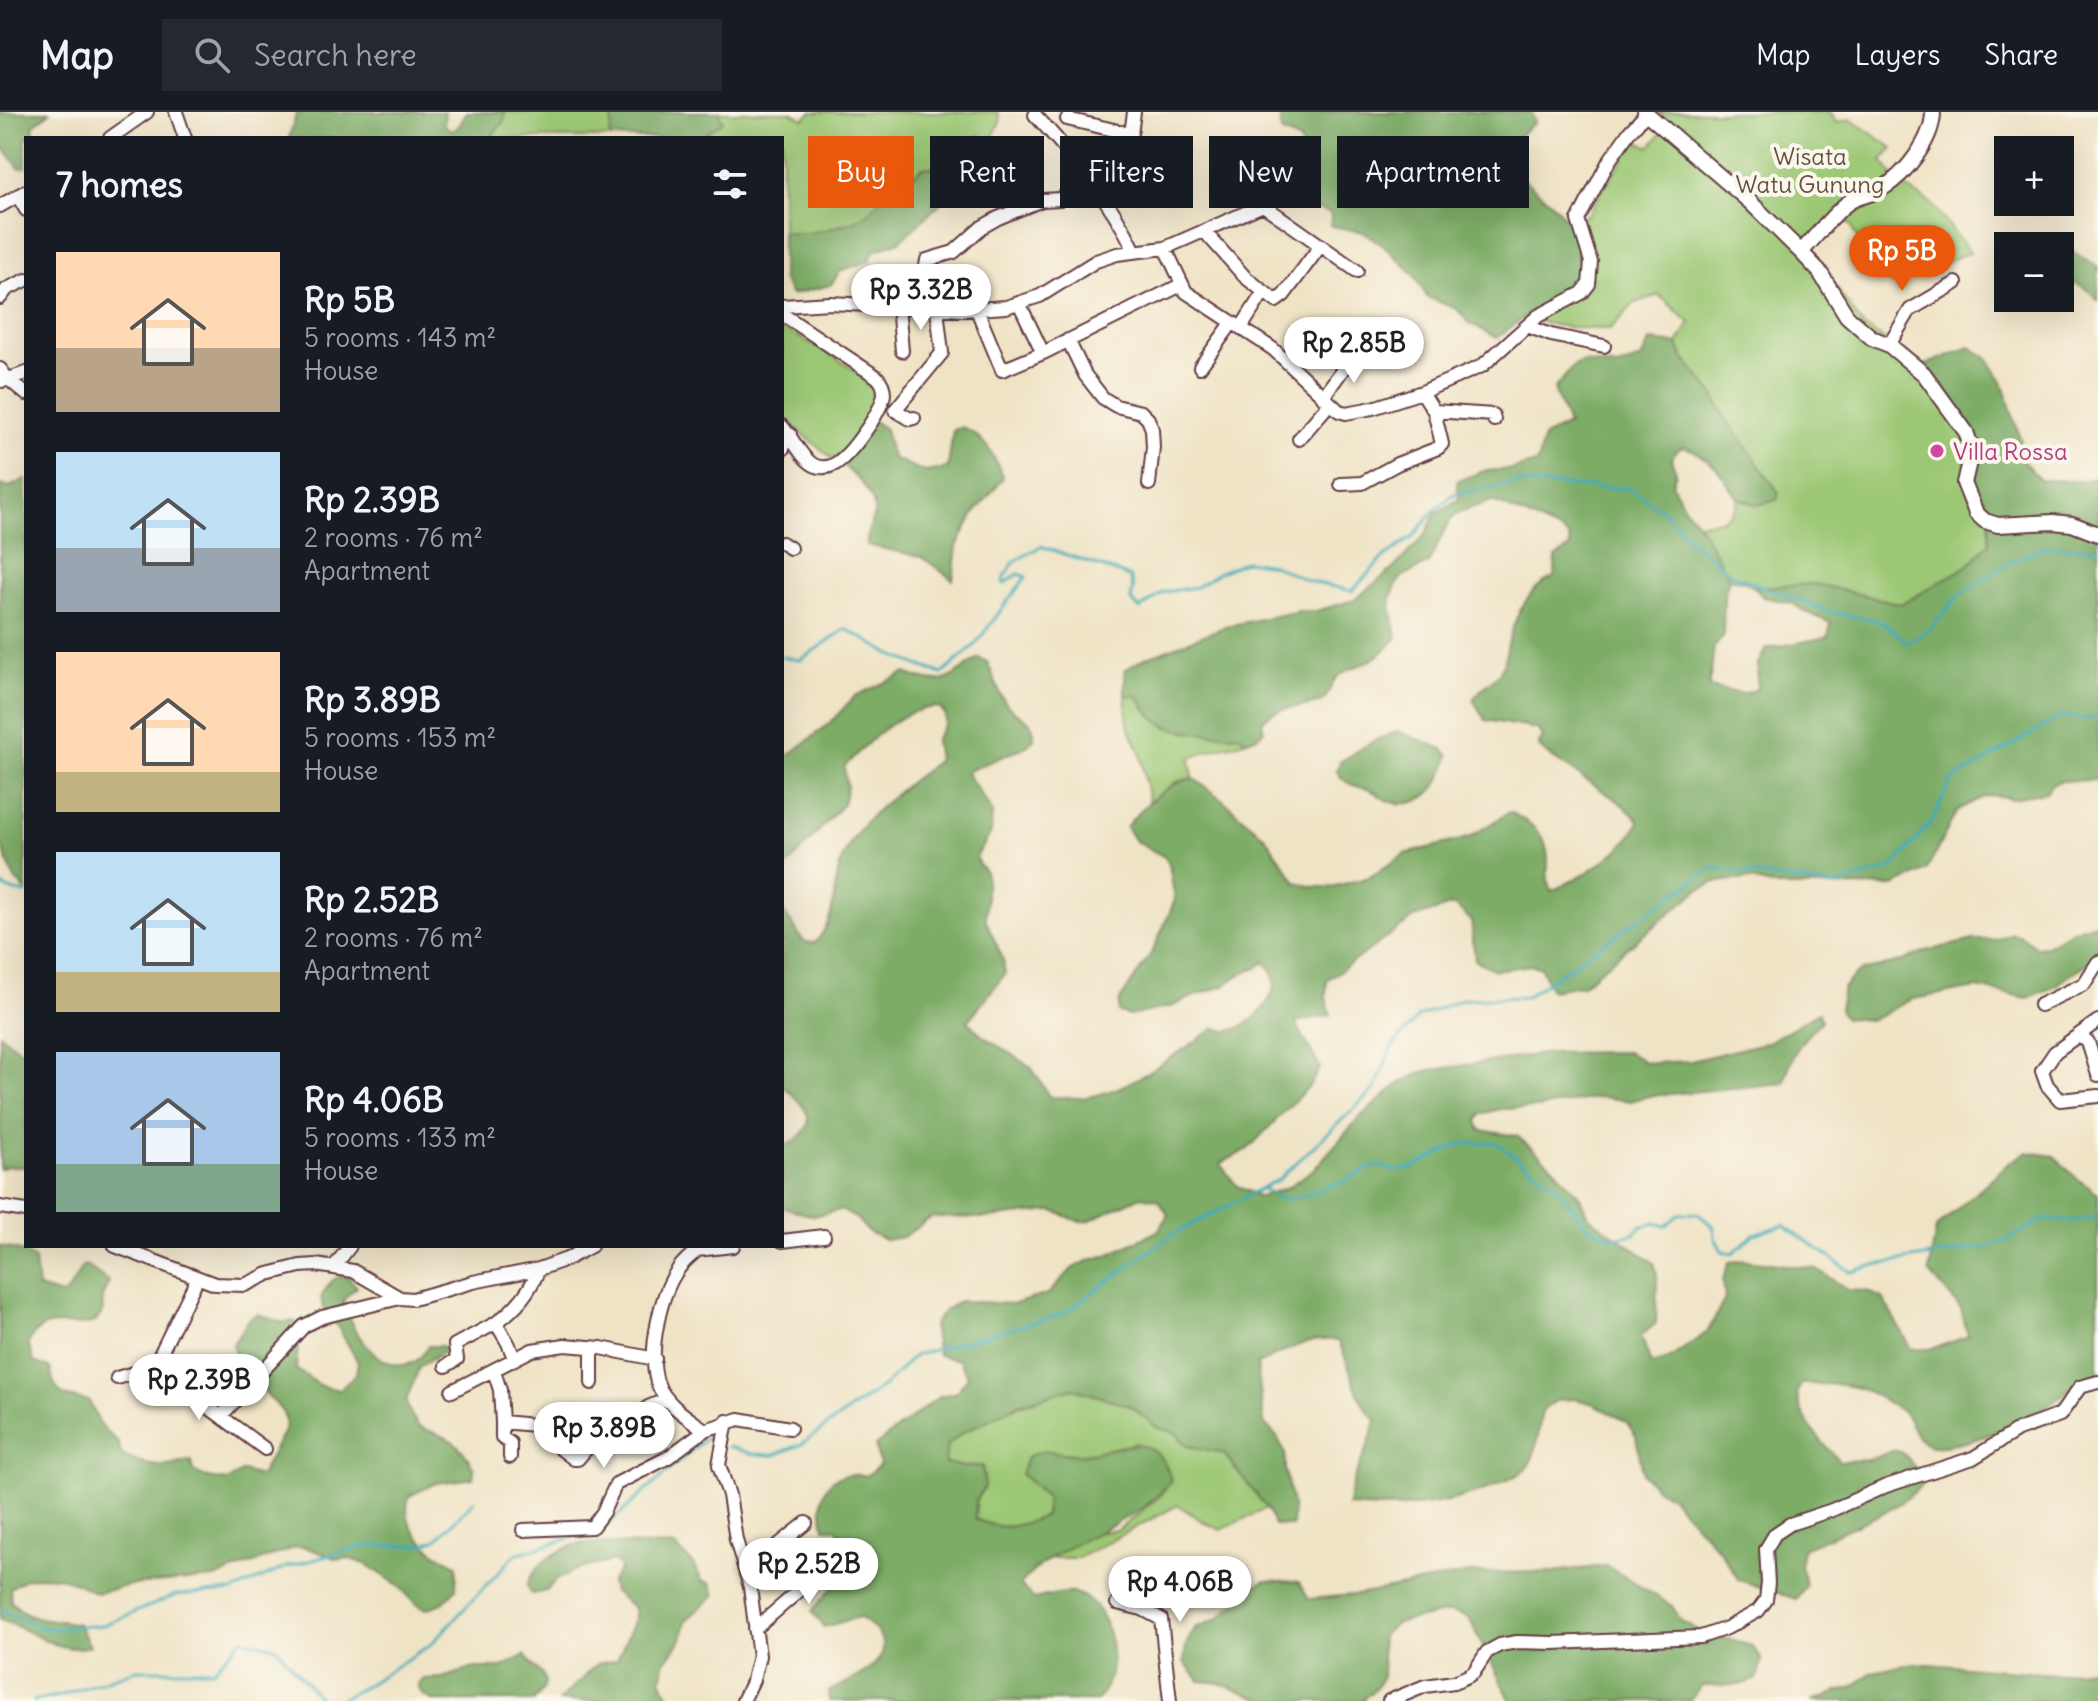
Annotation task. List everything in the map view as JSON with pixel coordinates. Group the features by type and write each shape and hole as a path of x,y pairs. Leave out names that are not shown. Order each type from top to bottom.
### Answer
{"street":[{"path":"113,136 147,112"},
{"path":"176,112 184,136"},
{"path":"1067,119 1131,134 1134,112"},
{"path":"1801,252 1848,203 1881,190 1890,183 1921,149 1933,124 1933,112"},
{"path":"1165,248 1186,292 1273,349 1339,411 1346,413 1373,408 1422,392 1482,366 1527,326 1553,307 1575,297 1589,284 1589,250 1578,220 1609,161 1646,113 1750,202 1801,252 1819,271 1847,316 1872,338 1889,345 1924,374 1960,421 1972,449 1964,483 1976,513 1985,521 1998,525 2053,522 2072,524 2098,534"},
{"path":"1035,115 1060,143"},
{"path":"0,206 22,193"},
{"path":"919,307 924,269 930,258 954,252 982,227 998,218 1042,200 1060,199"},
{"path":"784,306 830,303 977,310 1020,305 1096,261 1135,251 1165,248 1263,205 1357,271"},
{"path":"1112,208 1135,251"},
{"path":"1205,232 1263,293 1278,301 1321,245"},
{"path":"0,298 7,289 24,281"},
{"path":"1889,345 1910,310 1956,283"},
{"path":"977,310 998,372 1181,285"},
{"path":"1200,367 1263,293"},
{"path":"898,305 902,351"},
{"path":"1020,305 1043,353"},
{"path":"895,410 942,353 937,309"},
{"path":"784,315 877,377 883,383 884,391 882,402 869,425 842,459 832,466 820,467 810,463 786,430"},
{"path":"1527,326 1551,335 1604,346"},
{"path":"1068,340 1085,375 1103,398 1116,406 1141,412 1148,419 1153,447 1149,484"},
{"path":"1299,439 1356,351"},
{"path":"2,376 24,373"},
{"path":"2,376 24,392"},
{"path":"1341,484 1362,483 1442,444 1434,411 1422,392"},
{"path":"882,402 910,419 914,418"},
{"path":"1434,411 1493,415 1494,420"},
{"path":"2040,1005 2084,984 2098,962"},
{"path":"2098,1021 2055,1052 2042,1071 2047,1085 2060,1100 2098,1096"},
{"path":"2079,1035 2088,1042 2098,1075"},
{"path":"0,1207 24,1211"},
{"path":"784,1241 824,1236"},
{"path":"120,1248 197,1279 232,1286 245,1285 268,1274 300,1266 334,1267 353,1271 400,1298"},
{"path":"334,1267 348,1248"},
{"path":"221,1416 304,1326 322,1317 400,1298 425,1298 473,1282 539,1269 587,1248"},
{"path":"696,1248 671,1281 655,1338 655,1359 658,1383 667,1399 705,1430"},
{"path":"446,1366 457,1359 455,1345 496,1323 519,1305 539,1269"},
{"path":"117,1378 154,1367 197,1279"},
{"path":"496,1323 514,1358"},
{"path":"452,1391 532,1350 565,1345 655,1359"},
{"path":"592,1348 592,1383"},
{"path":"154,1367 265,1449"},
{"path":"494,1371 500,1390 502,1438 510,1443 510,1457"},
{"path":"1389,1701 1425,1686 1454,1682 1468,1676 1487,1652 1500,1645 1701,1637 1727,1628 1758,1611 1766,1600 1766,1549 1770,1539 1782,1529 1886,1486 1973,1458 2018,1430 2060,1415 2080,1387 2098,1382"},
{"path":"502,1422 545,1426 549,1440 578,1459 593,1441 645,1422 648,1407 667,1399"},
{"path":"523,1530 592,1527 616,1484 667,1458 705,1430 727,1421 739,1419 790,1428"},
{"path":"727,1421 719,1465 746,1571 759,1656 743,1701"},
{"path":"746,1571 806,1523"},
{"path":"755,1629 839,1556"},
{"path":"1117,1603 1142,1609 1161,1619 1170,1701"}],"green space":[{"path":"0,112 50,112 33,126 35,136 24,136 24,167 19,168 0,143"},
{"path":"297,112 445,112 444,125 453,131 466,112 505,112 503,123 494,136 290,136"},
{"path":"505,112 613,112 610,136 494,136 503,123"},
{"path":"613,112 718,112 723,121 703,136 610,136"},
{"path":"718,112 791,112 804,119 812,112 998,112 1000,122 993,136 930,136 930,168 923,167 914,175 914,136 808,136 808,208 873,208 858,220 812,234 784,233 784,136 703,136 723,121"},
{"path":"1279,112 1531,112 1535,122 1519,136 1337,136 1337,208 1529,208 1529,184 1563,215 1572,229 1578,263 1575,285 1497,338 1469,323 1457,309 1427,297 1413,273 1385,247 1363,232 1331,226 1331,214 1311,208 1321,208 1321,136 1289,136 1281,132"},
{"name":"Wisata Watu Gunung","path":"1658,112 1831,112 1836,123 1850,119 1893,148 1882,161 1902,186 1930,202 1970,252 1893,283 1851,225 1840,219 1812,246 1864,327 1925,365 1960,408 1975,447 1975,485 1990,509 1989,543 1969,565 1902,604 1815,584 1754,587 1729,578 1698,523 1729,515 1734,511 1738,498 1757,505 1745,447 1712,392 1683,357 1678,344 1690,323 1659,295 1635,303 1610,329 1566,327 1524,317 1542,309 1579,271 1577,242 1571,223 1587,215 1635,140 1650,147 1670,122"},
{"path":"923,167 930,168 930,208 936,208 900,241 874,251 869,261 840,271 831,285 791,295 784,283 784,232 815,231 841,225 863,216 873,208 914,208 914,174"},
{"path":"2074,252 2098,267 2098,300 2076,283"},
{"path":"784,329 851,368 873,390 878,402 846,449 833,459 784,419"},
{"path":"1650,341 1678,344 1683,357 1712,392 1725,417 1779,493 1777,500 1757,505 1738,498 1716,467 1693,450 1683,447 1671,459 1676,472 1672,484 1729,578 1724,596 1723,637 1714,647 1709,687 1743,694 1757,689 1758,664 1766,649 1828,637 1831,623 1792,603 1763,597 1754,587 1815,584 1902,604 1969,565 1989,543 1990,509 1975,485 1975,447 1967,422 1960,408 1925,365 1970,347 1987,358 2002,381 2021,441 2022,459 2040,480 2084,481 2098,477 2098,780 2061,781 2052,784 2046,792 2011,798 1992,795 1957,810 1927,870 1894,886 1778,887 1748,879 1715,882 1698,890 1582,985 1551,990 1541,968 1532,965 1495,970 1475,960 1471,920 1453,905 1414,918 1327,980 1326,998 1331,1015 1295,1022 1320,1067 1310,1085 1248,1149 1220,1164 1237,1186 1260,1197 1288,1187 1315,1168 1359,1118 1400,1083 1425,1071 1549,1053 1627,1052 1645,1062 1691,1061 1768,1042 1819,1012 1821,1021 1797,1049 1784,1083 1649,1096 1631,1101 1601,1097 1537,1108 1500,1109 1481,1114 1477,1122 1480,1130 1517,1136 1551,1165 1579,1195 1592,1219 1654,1263 1657,1272 1656,1323 1641,1336 1651,1364 1669,1359 1707,1332 1725,1299 1723,1280 1729,1262 1746,1260 1817,1269 1848,1290 1866,1291 1883,1298 1910,1348 1932,1348 1968,1336 1961,1309 1929,1272 1936,1228 2010,1162 2027,1152 2054,1156 2098,1194 2098,1376 2079,1383 2015,1424 1970,1441 1943,1446 1921,1441 1905,1414 1866,1391 1840,1385 1801,1384 1797,1392 1802,1412 1839,1461 1869,1460 1895,1450 1903,1453 1924,1479 1918,1489 1889,1509 1803,1548 1800,1566 1806,1585 1796,1599 1739,1580 1719,1550 1672,1498 1643,1474 1636,1436 1626,1421 1594,1404 1575,1399 1557,1400 1542,1411 1532,1459 1526,1468 1499,1484 1462,1497 1425,1505 1387,1508 1348,1506 1376,1420 1362,1402 1338,1341 1306,1342 1257,1364 1264,1423 1277,1437 1285,1453 1285,1471 1293,1508 1292,1526 1274,1525 1267,1508 1223,1453 1187,1446 1176,1433 1158,1428 1130,1406 1073,1388 1019,1404 962,1433 947,1446 945,1463 963,1467 982,1466 985,1486 976,1500 975,1519 1002,1527 1045,1516 1047,1498 1021,1474 1027,1457 1036,1453 1078,1454 1136,1445 1157,1453 1165,1463 1171,1480 1157,1496 1119,1522 1055,1555 1020,1585 1034,1599 1063,1593 1082,1596 1099,1611 1109,1633 1112,1656 1109,1680 1097,1701 829,1701 828,1692 867,1670 883,1652 882,1641 875,1630 859,1617 824,1627 812,1611 860,1553 835,1528 824,1528 824,1494 833,1480 842,1476 866,1476 880,1465 875,1446 939,1397 956,1392 968,1377 959,1360 938,1355 933,1325 944,1311 960,1301 1014,1304 1048,1294 1073,1268 1158,1231 1168,1215 1159,1200 1141,1196 1088,1221 1078,1221 1051,1211 988,1218 932,1217 903,1237 885,1240 868,1232 857,1219 841,1210 813,1216 784,1208 784,1147 803,1133 808,1118 800,1102 784,1087 784,912 804,942 815,943 832,912 839,869 851,842 884,803 938,760 935,740 945,724 945,714 939,707 911,713 886,728 864,747 844,767 847,787 843,804 784,870 784,759 830,723 855,696 905,673 937,681 951,677 978,658 987,662 1003,700 1029,722 1034,739 1027,746 966,772 992,811 991,833 976,857 986,872 986,921 1003,959 1005,974 968,1021 980,1034 1031,1067 1050,1097 1088,1097 1121,1087 1215,1028 1227,1031 1247,1023 1266,1005 1272,994 1275,982 1264,962 1224,986 1173,1006 1129,1016 1119,1012 1119,1002 1154,949 1175,900 1165,857 1135,841 1126,827 1156,796 1183,781 1193,778 1223,800 1265,837 1296,882 1314,887 1332,887 1370,877 1405,854 1468,838 1510,812 1531,825 1541,836 1547,850 1551,891 1562,886 1614,853 1639,820 1618,801 1544,752 1538,745 1543,737 1537,729 1486,720 1473,700 1501,670 1511,633 1524,604 1537,588 1554,577 1556,558 1570,547 1569,537 1560,531 1492,501 1459,512 1448,523 1428,564 1403,576 1397,583 1390,601 1397,638 1376,657 1338,676 1320,702 1281,709 1267,716 1262,722 1264,731 1257,737 1244,741 1241,735 1213,734 1164,725 1152,716 1137,696 1125,696 1125,670 1143,659 1227,626 1299,611 1316,611 1354,600 1393,569 1426,534 1435,514 1459,499 1457,481 1484,471 1537,463 1544,437 1568,425 1554,389 1574,366 1582,362 1618,367 1641,359"},
{"path":"868,417 885,429 892,458 925,472 948,468 953,430 962,427 983,441 996,462 1003,478 974,514 957,546 953,580 922,557 867,545 874,506 867,490 836,459"},
{"path":"24,480 24,888 14,878 0,841 0,485 9,487"},
{"path":"1125,696 1137,696 1155,719 1164,725 1202,733 1242,735 1244,741 1190,758 1193,778 1176,782 1149,803 1140,751 1128,725"},
{"path":"1397,731 1443,749 1449,756 1436,785 1413,802 1389,801 1349,783 1337,771 1340,762"},
{"path":"2098,922 2098,956 2051,988 2028,998 1977,988 1912,999 1871,1020 1845,1018 1839,1010 1843,988 1862,971 1900,962 1926,951 1974,940 1994,940 2012,933 2036,947 2046,946 2071,931"},
{"path":"0,1034 24,1053 24,1167 0,1169"},
{"path":"0,1246 20,1251 35,1260 38,1288 61,1295 69,1290 82,1266 86,1265 109,1282 102,1297 102,1313 92,1323 53,1324 35,1333 28,1344 34,1362 50,1368 55,1386 62,1394 89,1401 100,1425 119,1444 121,1454 155,1466 192,1461 192,1470 207,1478 227,1481 243,1471 260,1476 285,1429 286,1420 282,1411 236,1360 233,1344 250,1318 258,1314 300,1325 296,1369 321,1386 339,1390 356,1374 358,1362 338,1327 326,1315 321,1298 328,1285 338,1277 348,1277 357,1287 345,1298 345,1310 360,1337 375,1354 395,1364 405,1365 418,1360 428,1346 442,1346 445,1350 442,1353 419,1367 407,1397 408,1409 419,1427 458,1446 474,1469 473,1478 436,1483 409,1496 407,1508 408,1519 419,1538 437,1554 457,1565 456,1589 443,1603 426,1609 366,1564 296,1547 214,1578 131,1585 97,1593 64,1578 44,1576 25,1579 10,1588 11,1601 18,1608 34,1616 78,1624 90,1646 78,1648 55,1644 0,1620"},
{"path":"1073,1388 1130,1406 1158,1428 1176,1433 1187,1446 1223,1453 1267,1508 1221,1530 1178,1505 1078,1558 1047,1558 1096,1533 1118,1530 1161,1495 1171,1480 1137,1443 1081,1455 1044,1451 1022,1474 1047,1498 1045,1516 1002,1527 975,1519 976,1500 985,1486 982,1466 963,1467 944,1463 948,1445 956,1436 987,1419"},
{"path":"584,1543 675,1546 693,1564 702,1581 711,1583 715,1595 686,1620 682,1639 665,1662 661,1679 671,1701 559,1701 597,1664 617,1660 635,1619 634,1608 613,1591 611,1582 621,1568 614,1561 577,1570 560,1578 546,1591 531,1594 527,1585 536,1569 558,1552"},
{"path":"1607,1566 1672,1606 1682,1622 1699,1631 1752,1646 1762,1660 1757,1679 1740,1685 1702,1686 1689,1701 1511,1701 1469,1618 1450,1612 1396,1623 1382,1635 1382,1677 1364,1701 1267,1701 1219,1683 1200,1681 1184,1663 1186,1645 1195,1628 1219,1618 1250,1589 1265,1580 1299,1582 1309,1599 1363,1594 1469,1573 1552,1572"},
{"path":"525,1655 545,1681 534,1701 433,1701 422,1694 418,1686 423,1679 442,1678 474,1668 500,1668"},
{"path":"1915,1663 2054,1674 2098,1668 2098,1701 1811,1701 1853,1687 1873,1672"}],"waterway":[{"path":"784,657 800,660 846,629 892,655 942,674 974,646 1026,577 1018,574 1004,584 1003,580 1014,562 1041,546 1130,577 1133,588 1131,600 1140,609 1164,592 1196,587 1246,561 1273,565 1308,581 1352,591 1382,559 1414,536 1432,513 1454,494 1518,483 1630,489 1665,512 1693,543 1733,575 1830,612 1882,622 1909,643 1931,628 1958,596 2011,561 2043,547 2098,548"},
{"path":"728,1446 752,1454 774,1455 800,1445 885,1385 915,1355 1063,1314 1172,1235 1279,1179 1376,1088 1391,1048 1418,1017 1463,999 1526,997 1712,868 1834,886 1892,868 1932,821 1951,781 2061,716 2098,719"},
{"path":"0,884 9,890 24,893"},
{"path":"1262,1188 1281,1199 1293,1199 1345,1181 1373,1166 1394,1171 1412,1168 1460,1144 1495,1142 1556,1186 1586,1225 1613,1238 1634,1234 1640,1227 1655,1223 1666,1226 1679,1214 1697,1213 1714,1227 1715,1238 1722,1251 1733,1253 1754,1234 1784,1225 1851,1272 1875,1265 1987,1247 2011,1238 2044,1219 2072,1221 2098,1217"},
{"path":"336,1701 430,1645 516,1554 603,1529 706,1438 717,1442"},
{"path":"0,1609 39,1627 52,1629 103,1625 177,1595 233,1591 287,1567 364,1546 421,1545 437,1539 474,1501"},
{"path":"34,1701 62,1695 136,1670 213,1670 242,1639 276,1647 322,1701"}],"place":[{"name":"Villa Rossa","path":"1937,451"}]}
